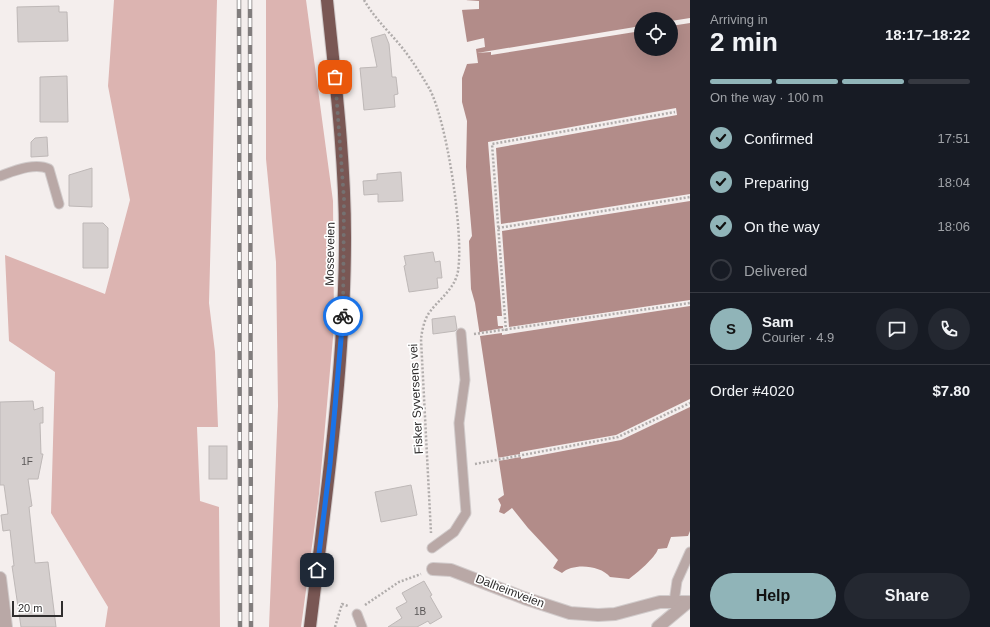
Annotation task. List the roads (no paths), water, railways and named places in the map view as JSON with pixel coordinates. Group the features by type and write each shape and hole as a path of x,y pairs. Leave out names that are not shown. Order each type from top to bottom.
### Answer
{"highway":[{"name":"Mosseveien","path":"310,627 330,464 342,339 345,278 344,199 327,0"}],"street":[{"name":"Dalheimveien","path":"433,570 451,570 570,613 598,615 615,614 644,605 689,602"},
{"path":"0,578 6,627"},
{"path":"658,627 689,602"}],"lane":[{"path":"0,176 28,168 45,167 49,169 52,176 59,204"},
{"path":"432,548 454,532 466,513 459,423 465,380 462,334"},
{"path":"674,602 677,581 690,552"},
{"path":"357,614 362,627"}],"railway":[{"path":"239,0 240,627"},
{"path":"250,0 251,627"}]}
